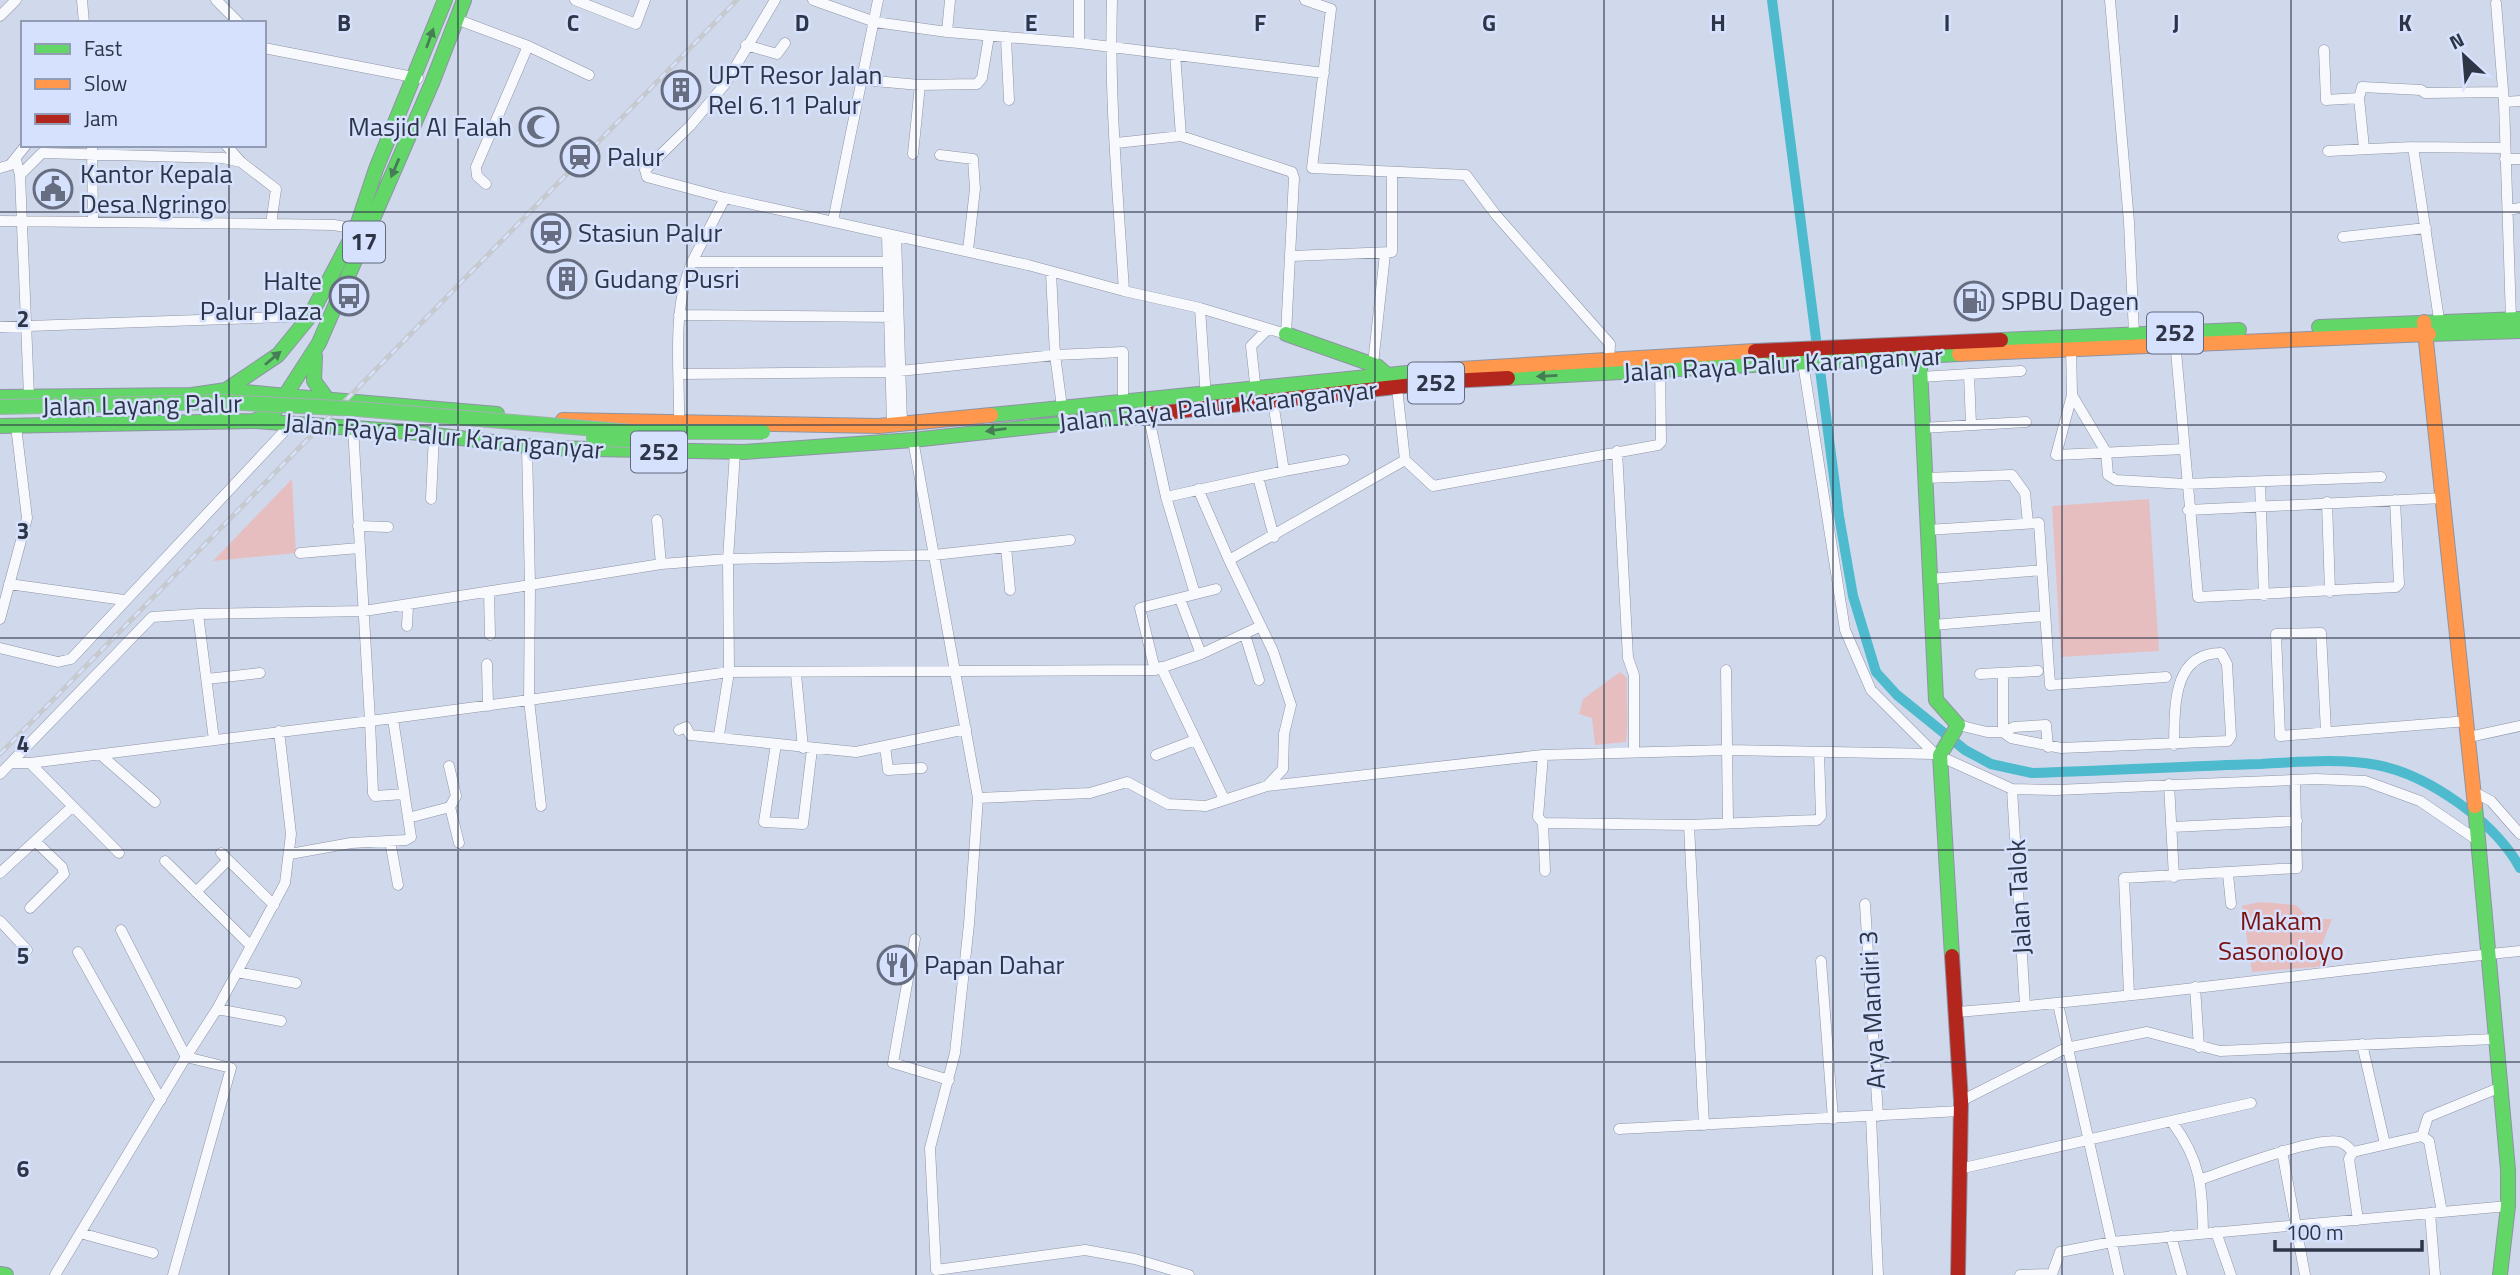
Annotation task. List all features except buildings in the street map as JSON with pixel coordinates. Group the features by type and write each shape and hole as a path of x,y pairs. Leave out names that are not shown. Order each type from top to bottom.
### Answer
{"main road":[{"name":"17","path":"254,421 275,411 319,343 432,83 464,0"},
{"name":"17","path":"0,397 192,395 226,390 278,355 310,316 356,229 376,169 416,77 441,1"},
{"name":"Jalan Raya Palur Karanganyar","path":"0,426 254,421 434,434 527,446 650,452 735,452 913,440 1063,416 1272,393 1395,382 1450,381 1609,366 1807,363 1830,355 2517,323"},
{"path":"2432,327 2444,498 2468,721 2501,1087 2508,1206 2500,1275"},
{"path":"1286,334 1373,364 1395,382"},
{"path":"319,343 313,376 318,390 328,400"},
{"name":"Jalan Raya Palur Karanganyar","path":"1660,364 1805,348 1830,355"},
{"path":"1918,352 1936,700 1957,728 1939,754 1961,1106 1958,1275"},
{"name":"Jalan Raya Palur Karanganyar","path":"226,390 530,418 679,424 871,426 1063,416"},
{"path":"222,421 217,404 226,390"},
{"path":"191,421 197,415 199,407 192,395"},
{"name":"Jalan Layang Palur","path":"0,407 223,402 357,409 639,432 849,440 868,444"},
{"path":"410,432 404,424 408,411 413,406"},
{"name":"Jalan Layang Palur","path":"0,416 173,410 258,412 622,441 763,437 871,426"},
{"path":"0,1274 6,1275"}],"street":[{"path":"0,16 16,0"},
{"path":"82,0 84,21"},
{"path":"216,0 237,21"},
{"path":"575,0 636,24 645,0"},
{"path":"775,0 725,84 645,172 647,177 725,198 968,250 1200,308 1286,334 1292,256 1292,172 1181,136 1116,143"},
{"path":"813,0 874,22 947,32 1110,46 1324,74"},
{"path":"833,220 878,0"},
{"path":"947,32 950,0"},
{"path":"1079,43 1080,0"},
{"path":"1112,0 1110,46 1124,291"},
{"path":"1305,0 1331,9 1311,167 1466,175 1496,215 1610,344 1609,366"},
{"path":"2110,0 2129,222 2134,339"},
{"path":"2496,3 2508,210 2515,255 2517,323"},
{"path":"456,19 528,46 589,75"},
{"path":"863,80 920,85 981,83 989,36"},
{"path":"1006,38 1009,100"},
{"path":"746,45 777,54 785,43"},
{"path":"486,184 477,176 476,167 528,46"},
{"path":"266,48 416,77 432,83"},
{"path":"2324,50 2326,100 2359,98"},
{"path":"1175,54 1181,136"},
{"path":"913,154 920,85"},
{"path":"2364,148 2359,98 2362,87 2503,97 2520,101"},
{"path":"2328,151 2413,146 2504,148"},
{"path":"2413,146 2426,228 2432,327"},
{"path":"0,168 5,169 16,160 25,147"},
{"path":"228,147 241,162 276,189 271,224"},
{"path":"20,175 42,152 92,150 223,158 241,162"},
{"path":"92,150 93,220"},
{"path":"940,155 973,159 975,189 968,250"},
{"path":"2505,159 2520,159"},
{"path":"16,160 20,175 29,396"},
{"path":"1292,256 1385,254 1392,250 1392,173"},
{"path":"679,424 681,288 725,198"},
{"path":"2508,210 2520,208"},
{"path":"0,221 93,220 334,225 356,229"},
{"path":"2343,237 2426,228"},
{"path":"891,235 886,262 893,317"},
{"path":"891,235 897,424"},
{"path":"1373,364 1385,254"},
{"path":"692,262 886,262"},
{"path":"1051,272 1055,355 1063,416"},
{"path":"1200,308 1206,401"},
{"path":"679,315 893,317"},
{"path":"0,327 310,316"},
{"path":"1256,395 1251,346 1268,329"},
{"path":"2175,337 2196,596 2393,589 2398,586 2395,500"},
{"path":"2071,342 2072,395 2056,454 2184,449"},
{"path":"680,374 895,372 1055,355 1122,352 1123,409"},
{"path":"1807,363 1844,630 1871,690 1939,754 2012,789 2056,790 2169,784 2365,780 2420,801 2477,836"},
{"path":"1395,382 1405,460 1428,483 1439,486 1660,443 1660,364"},
{"path":"1920,377 2021,372"},
{"path":"1969,374 1971,425"},
{"path":"1272,393 1284,471"},
{"path":"2072,395 2106,452 2107,472 2113,479 2185,484 2381,477"},
{"path":"1147,408 1166,497 1195,594"},
{"path":"1922,428 2026,422"},
{"path":"0,648 58,662 67,661 292,423"},
{"path":"0,619 27,517 16,426"},
{"path":"353,428 373,793 375,796 404,794"},
{"path":"431,499 434,434"},
{"path":"913,440 978,798 967,944 949,1080 935,1121 930,1148 936,1273 1085,1250 1135,1259 1189,1275"},
{"path":"527,446 529,700 541,806"},
{"path":"1617,451 1628,658 1634,675 1634,750"},
{"path":"719,735 729,672 728,559 735,452"},
{"path":"1166,497 1344,460"},
{"path":"1229,560 1274,537 1405,460"},
{"path":"1924,478 2012,475 2025,493 2042,570 2050,685 2166,677"},
{"path":"1258,477 1274,537"},
{"path":"2260,482 2264,594"},
{"path":"1198,489 1261,626 1292,708 1284,734 1283,769 1267,786"},
{"path":"2188,510 2444,498"},
{"path":"2327,502 2330,592"},
{"path":"657,520 661,564"},
{"path":"1927,530 2033,523"},
{"path":"358,526 388,527"},
{"path":"0,774 151,618 158,615 365,611 661,564 728,559 934,555 1070,540"},
{"path":"1006,547 1010,590"},
{"path":"300,553 359,548"},
{"path":"1930,579 2042,570"},
{"path":"9,584 124,600"},
{"path":"1216,589 1140,608 1158,668 1224,799"},
{"path":"489,592 490,635"},
{"path":"1180,599 1201,654"},
{"path":"407,626 408,606"},
{"path":"198,614 214,740"},
{"path":"1933,625 2044,616"},
{"path":"11,763 101,755 393,719 729,672 956,673 1158,668 1201,654 1261,626"},
{"path":"2326,732 2321,633 2276,634 2280,736 2468,721"},
{"path":"1245,635 1259,680"},
{"path":"2003,732 2011,738 2048,747 2174,745 2230,739 2227,664 2221,653 2195,661 2177,684 2174,745"},
{"path":"486,664 488,706"},
{"path":"1726,670 1728,822"},
{"path":"1980,674 2038,671"},
{"path":"207,679 260,673"},
{"path":"2003,673 2003,732"},
{"path":"776,744 764,822 803,824 807,749 796,674"},
{"path":"290,859 351,843 411,837 393,719"},
{"path":"1957,728 2003,732 2014,727 2046,725 2048,747"},
{"path":"2469,737 2520,726"},
{"path":"679,730 687,727 690,735 719,735 807,749 856,752 966,729"},
{"path":"55,1275 217,1009 274,905 287,875 290,859 290,819 279,731"},
{"path":"1156,755 1195,740"},
{"path":"885,746 888,770 922,768"},
{"path":"978,798 1090,793 1127,782 1173,806 1206,806 1267,786 1543,755 1634,750 1939,754"},
{"path":"1543,822 1689,825 1819,819 1819,752"},
{"path":"101,755 155,802"},
{"path":"1543,755 1538,817 1543,822 1545,871"},
{"path":"30,763 120,853"},
{"path":"449,766 456,796 450,807 459,843"},
{"path":"2129,994 2124,878 2228,874 2299,867 2295,781"},
{"path":"2169,784 2174,877"},
{"name":"Jalan Talok","path":"2012,789 2025,1006"},
{"path":"2474,794 2491,800 2520,834"},
{"path":"0,873 72,807"},
{"path":"408,818 450,807"},
{"path":"2172,827 2297,821"},
{"path":"1689,825 1704,1125"},
{"path":"30,908 64,874 62,867 34,841"},
{"path":"390,841 398,885"},
{"path":"196,892 224,857 274,905"},
{"path":"164,861 251,946"},
{"path":"2228,874 2231,904"},
{"name":"Arya Mandiri 3","path":"1865,904 1878,1275"},
{"path":"0,920 27,950"},
{"path":"121,930 186,1057 231,1068 173,1275"},
{"path":"915,939 893,1063 949,1080"},
{"path":"1956,1012 2058,1004 2520,951"},
{"path":"78,952 160,1100"},
{"path":"1821,961 1833,1119"},
{"path":"237,972 296,983"},
{"path":"2195,987 2199,1047"},
{"path":"2058,1004 2119,1275"},
{"path":"217,1009 281,1021"},
{"path":"1619,1129 1874,1117 1961,1106 2066,1048 2147,1032 2199,1047 2233,1051 2495,1040"},
{"path":"2362,1044 2385,1144"},
{"path":"2422,1136 2428,1117 2501,1087"},
{"path":"1959,1169 2251,1103"},
{"path":"2172,1122 2184,1138 2202,1180 2203,1233"},
{"path":"2358,1220 2349,1160 2353,1152 2422,1136"},
{"path":"2422,1136 2429,1142 2442,1212"},
{"path":"2202,1180 2282,1152 2336,1141 2346,1144 2353,1152"},
{"path":"2282,1152 2305,1275"},
{"path":"2020,1275 2053,1275 2060,1252 2112,1242 2508,1206"},
{"path":"2430,1213 2435,1275"},
{"path":"2217,1232 2231,1275"},
{"path":"80,1233 153,1253"},
{"path":"2171,1236 2182,1275"}],"green space":[{"path":"292,479 296,553 213,561"},
{"path":"2149,499 2159,651 2061,657 2052,506"},
{"path":"1620,672 1627,678 1626,742 1595,745 1592,718 1579,714 1583,699"},
{"name":"Makam Sasonoloyo","path":"2260,902 2296,905 2310,919 2332,919 2321,947 2328,966 2252,972 2242,906"}],"waterway":[{"path":"1772,0 1839,516 1853,596 1876,672 1897,695 1965,750 1991,764 2032,773 2319,761 2363,763 2397,770 2459,803 2494,834 2520,868"}],"railway":[{"path":"0,754 737,0"}],"traffic: fast":[{"path":"219,415 218,401 226,390 278,355 310,316 356,229 376,169 445,0"},
{"path":"0,426 254,421 275,411 319,343 432,83 464,0"},
{"path":"2319,327 2520,319"},
{"path":"2001,340 2239,330"},
{"path":"2429,334 2520,331"},
{"path":"1286,334 1377,366 1393,380"},
{"path":"1919,346 1936,700 1958,725 1940,755 1952,956"},
{"path":"1508,378 1959,354"},
{"path":"315,356 314,381 328,400"},
{"path":"991,415 1427,371"},
{"path":"0,397 192,395 226,390 286,396"},
{"path":"286,396 497,414"},
{"path":"0,407 223,402 357,409 632,432 763,432"},
{"path":"255,421 410,432 543,448 744,452 913,440 1151,414"},
{"path":"593,438 643,441"},
{"path":"2475,806 2508,1170 2508,1206 2500,1275"},
{"path":"0,1274 6,1275"}],"traffic: slow":[{"path":"2424,322 2475,806"},
{"path":"1959,354 2429,334"},
{"path":"1427,371 1755,351"},
{"path":"563,420 879,426 991,415"}],"traffic: jam":[{"path":"1755,351 2001,340"},
{"path":"1151,414 1450,381 1508,378"},
{"path":"1952,956 1961,1101 1958,1275"}],"place":[{"name":"UPT Resor Jalan Rel 6.11 Palur","path":"681,90"},
{"name":"Masjid Al Falah","path":"539,127"},
{"name":"Palur","path":"580,157"},
{"name":"Kantor Kepala Desa Ngringo","path":"53,189"},
{"name":"Stasiun Palur","path":"551,233"},
{"name":"Gudang Pusri","path":"567,279"},
{"name":"Halte Palur Plaza","path":"349,296"},
{"name":"SPBU Dagen","path":"1974,301"},
{"name":"Papan Dahar","path":"897,965"}]}
